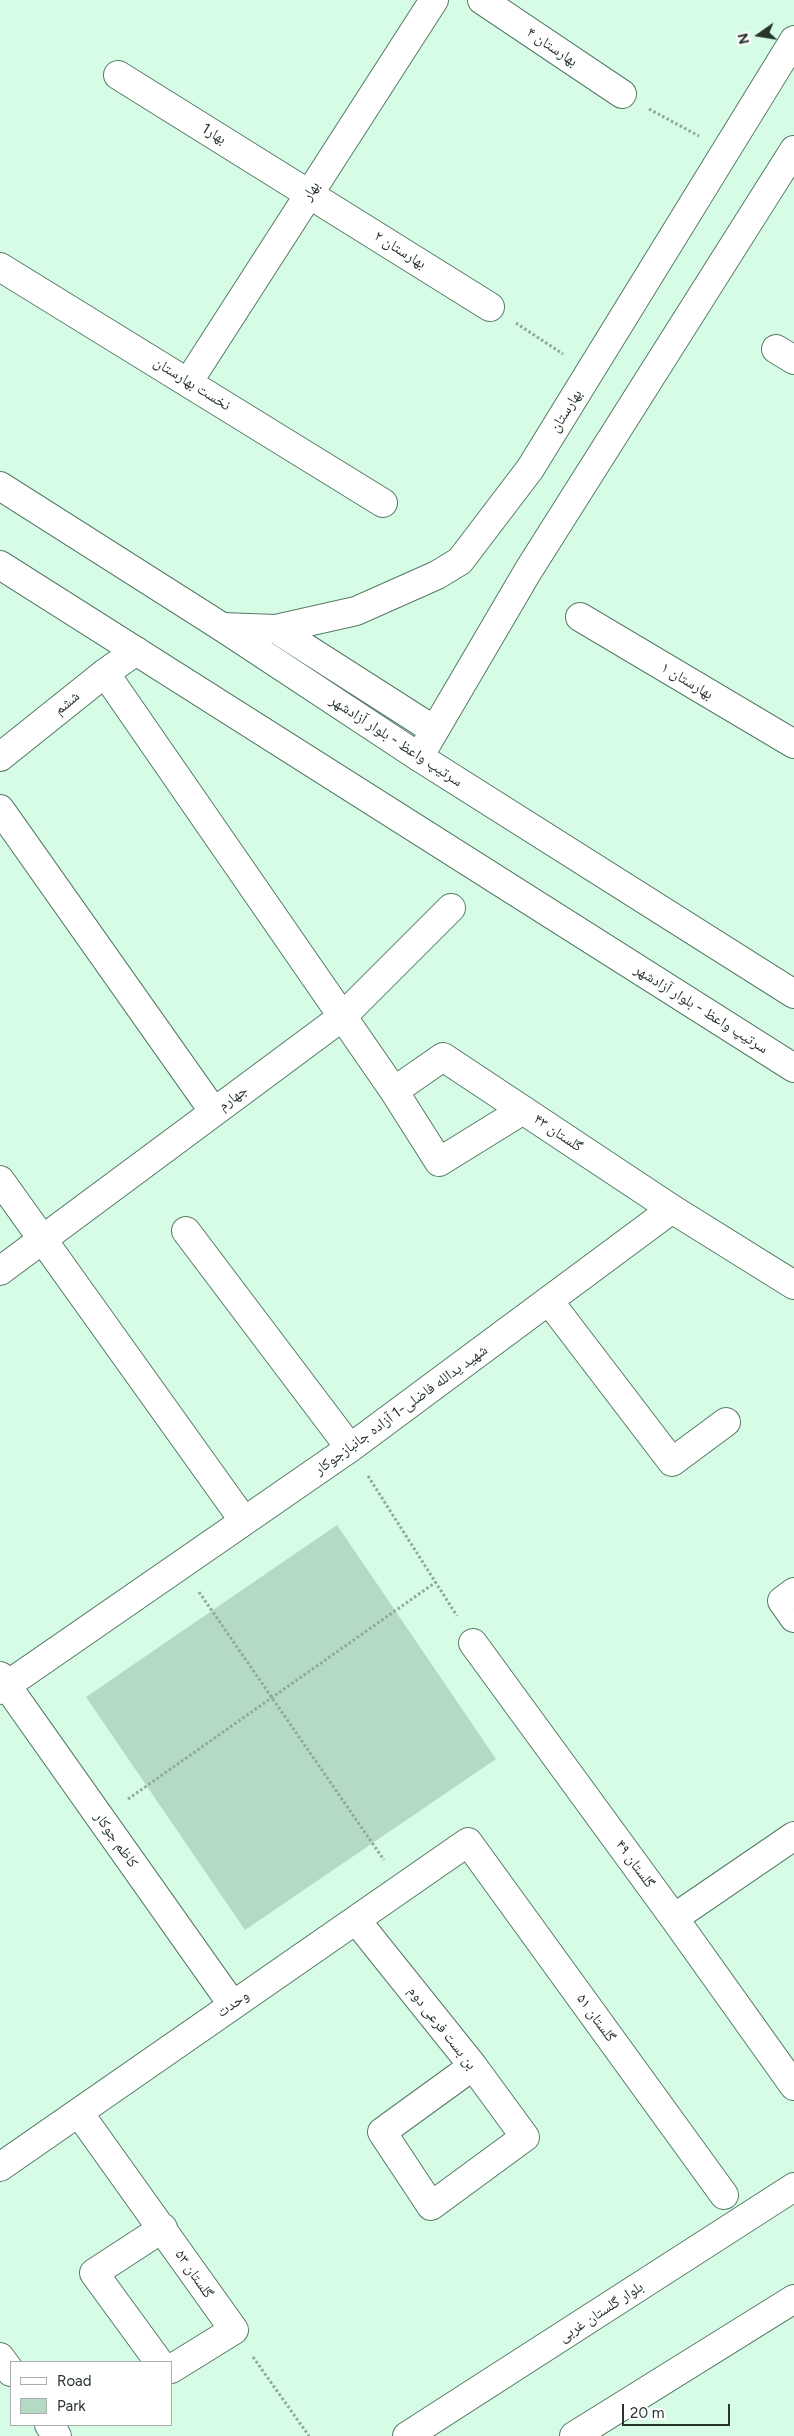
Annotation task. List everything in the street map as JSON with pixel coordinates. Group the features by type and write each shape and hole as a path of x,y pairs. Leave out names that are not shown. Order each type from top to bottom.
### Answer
{"street":[{"name":"بهار","path":"189,382 434,0"},
{"name":"بهارستان ۴","path":"482,0 622,94"},
{"name":"بهارستان","path":"222,627 276,629 356,611 437,575 460,561 530,469 794,40"},
{"name":"بهار1","path":"118,75 309,194"},
{"path":"419,757 528,571 794,150"},
{"name":"بهارستان ۲","path":"309,194 490,307"},
{"name":"نخست بهارستان","path":"0,267 383,503"},
{"name":"سرتیپ واعظ - بلوار آزادشهر","path":"0,486 222,627 419,757 794,994"},
{"name":"سرتیپ واعظ - بلوار آزادشهر","path":"0,565 794,1068"},
{"name":"بهارستان ۱","path":"580,617 794,744"},
{"path":"276,629 434,730"},
{"name":"ششم","path":"0,757 105,673 136,651"},
{"path":"105,673 394,1091 438,1162 523,1110"},
{"path":"0,809 214,1112"},
{"name":"جهارم","path":"0,1271 342,1017 450,908"},
{"name":"گلستان ۴۳","path":"394,1091 443,1057 672,1209"},
{"path":"0,1180 244,1521"},
{"path":"672,1209 794,1285"},
{"name":"شهید یدالله فاضلی-1 آزاده جانبازجوکار","path":"2,1684 350,1448 672,1209"},
{"path":"186,1231 350,1448"},
{"path":"549,1301 672,1462 726,1422"},
{"path":"794,1592 782,1602 794,1618"},
{"name":"گلستان ۴۹","path":"473,1643 794,2086"},
{"name":"کاظم جوکار","path":"2,1684 101,1818 232,2004"},
{"path":"674,1918 794,1836"},
{"name":"وحدت","path":"0,2168 232,2004 468,1842"},
{"name":"گلستان ۵۱","path":"468,1842 724,2195"},
{"name":"بن بست فرعی دوم","path":"356,1920 472,2066 525,2137 430,2206 382,2132 472,2066"},
{"name":"گلستان ۵۳","path":"79,2113 163,2228 234,2330"},
{"name":"بلوار گلستان غربی","path":"407,2436 794,2187"},
{"path":"158,2361 94,2274 163,2228"},
{"path":"574,2436 794,2299"},
{"path":"172,2368 234,2330"},
{"path":"0,2357 10,2371"}],"path":[{"path":"622,94 726,151"},
{"path":"490,307 590,372"},
{"path":"350,1448 473,1643"},
{"path":"180,1565 402,1888"},
{"path":"101,1818 436,1582"},
{"path":"234,2330 309,2436"}],"green space":[{"path":"337,1525 496,1759 245,1930 86,1697"}]}
